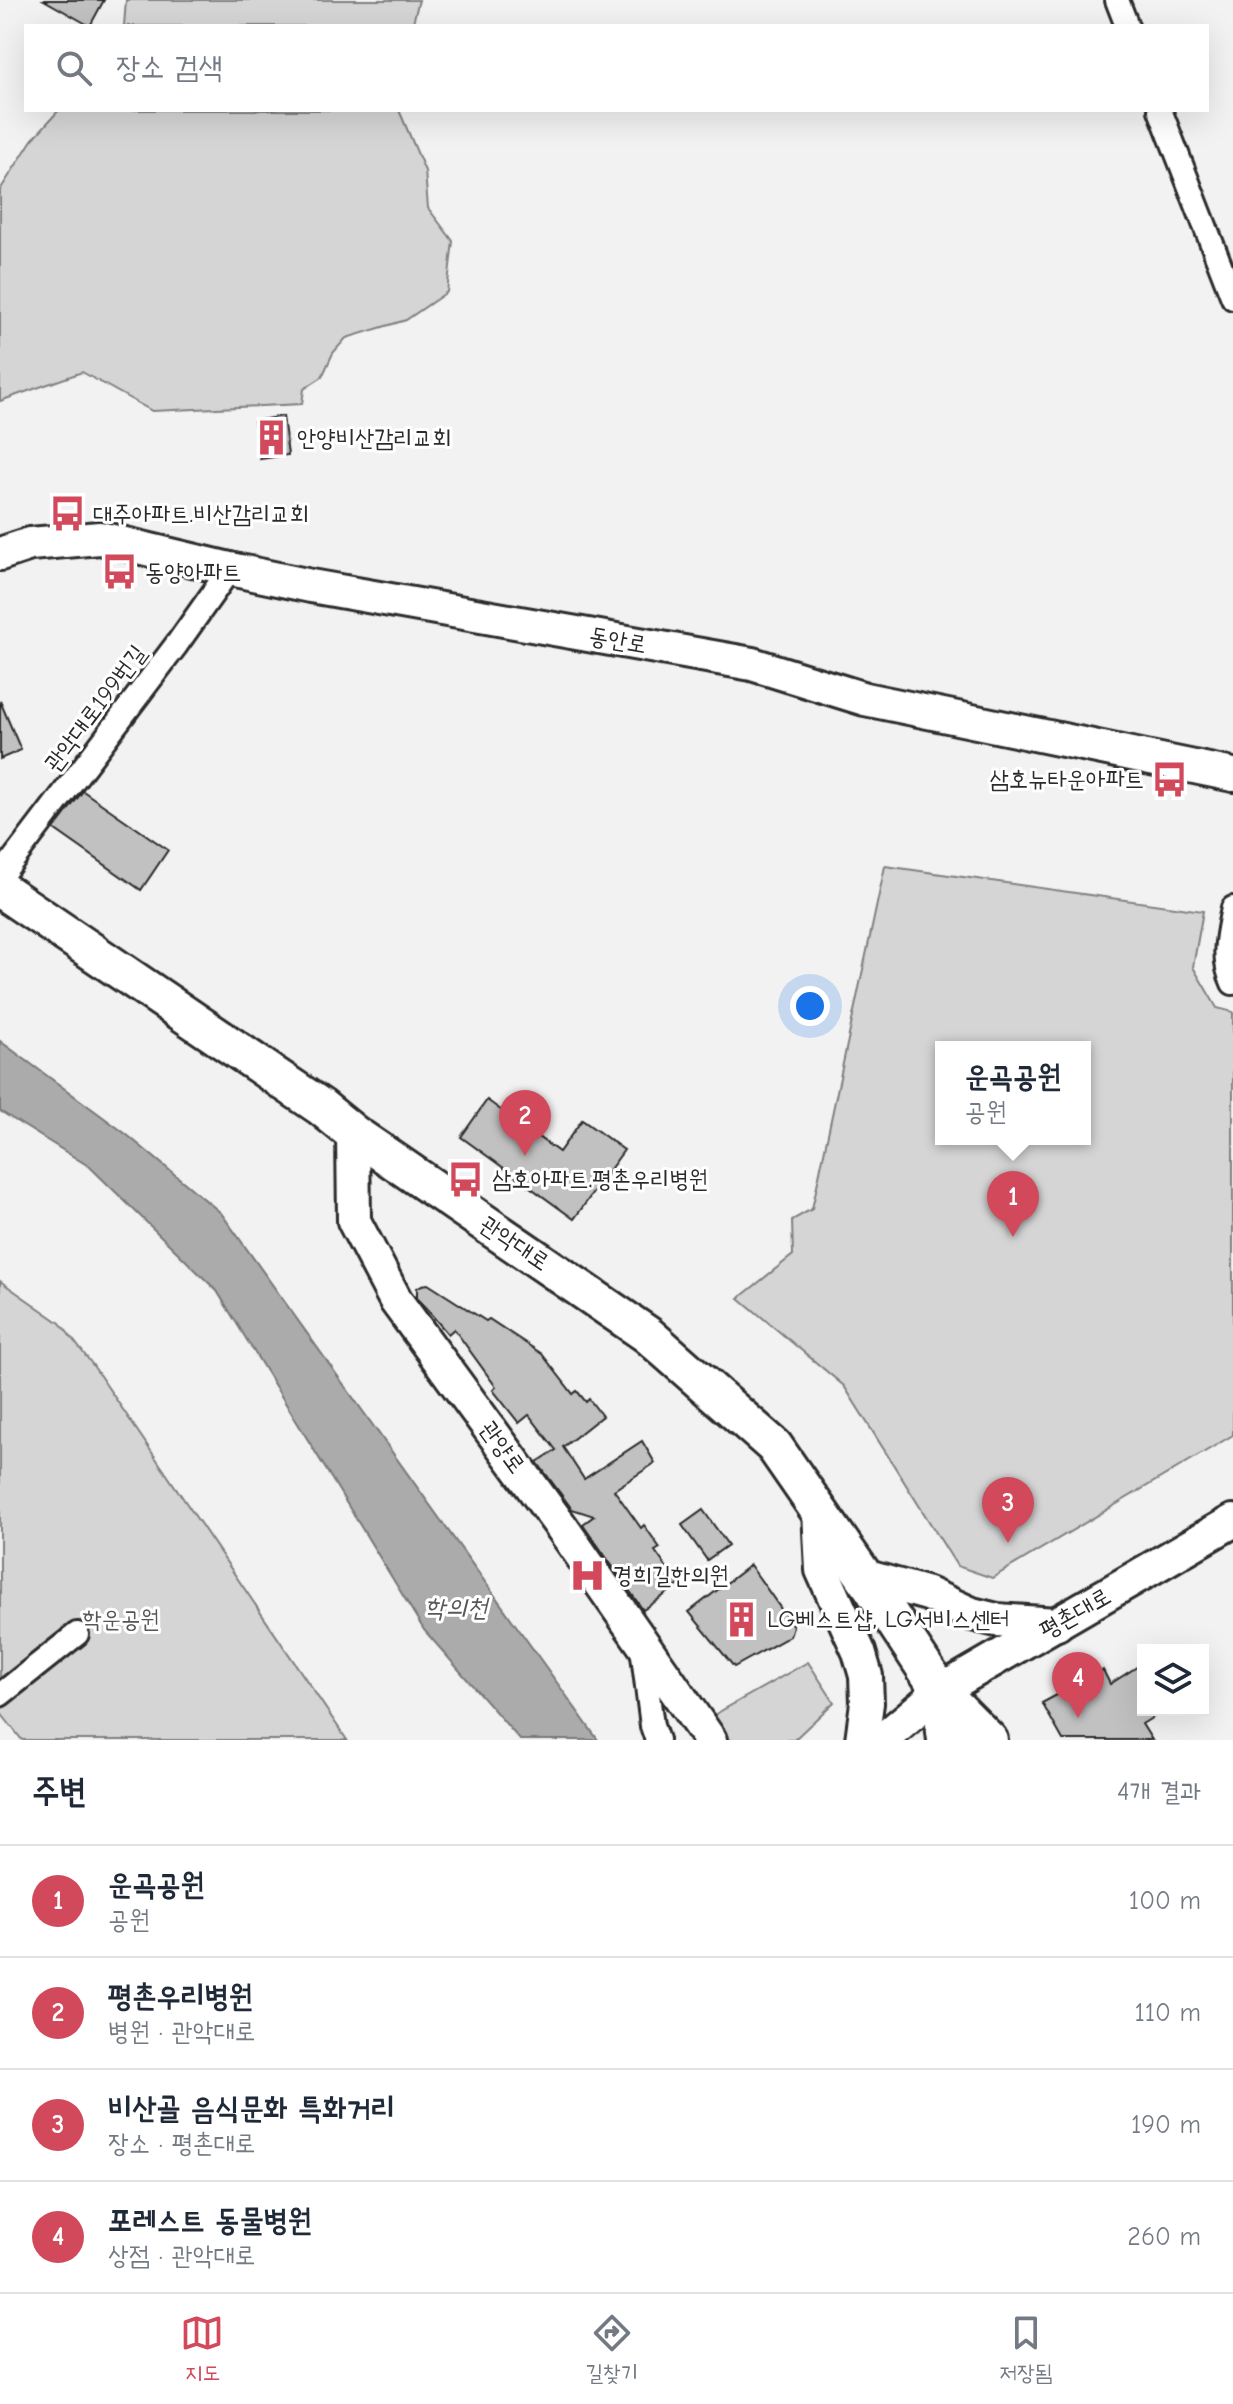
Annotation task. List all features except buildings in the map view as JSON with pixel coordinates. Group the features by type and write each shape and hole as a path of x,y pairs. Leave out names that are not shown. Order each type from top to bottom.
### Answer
{"main road":[{"name":"관악대로","path":"0,889 321,1107 353,1133 648,1335 774,1446 940,1691 989,1740"},
{"name":"관악대로","path":"940,1691 946,1740"}],"street":[{"path":"1117,0 1126,24"},
{"path":"1161,112 1233,298"},
{"name":"동안로","path":"0,554 30,544 100,538 311,586 752,664 865,699 1233,775"},
{"name":"관악대로199번길","path":"0,877 177,644 230,569"},
{"path":"1233,908 1225,947 1226,969 1233,983"},
{"name":"관양로","path":"353,1133 354,1221 396,1301 563,1529 710,1740"},
{"path":"819,1511 822,1570 859,1652 866,1676 867,1703 862,1740"},
{"name":"평촌대로","path":"882,1740 940,1691 1233,1521"},
{"path":"864,1576 928,1594 972,1614 997,1620 1057,1624"},
{"path":"0,1695 77,1634"},
{"path":"641,1641 652,1726 657,1740"}],"green space":[{"path":"126,0 419,0 413,24 124,24"},
{"path":"57,112 400,112 425,171 428,208 453,241 447,292 406,320 346,338 333,353 322,377 304,389 302,404 152,411 82,372 0,401 0,190 32,140"},
{"path":"885,866 1203,911 1193,967 1217,1008 1233,1012 1233,1435 992,1578 957,1566 844,1386 739,1298 793,1255 792,1220 812,1209"},
{"name":"학운공원","path":"0,1281 60,1323 92,1364 347,1740 22,1740 0,1712"},
{"path":"808,1662 834,1702 794,1740 729,1740 712,1716"}],"water":[{"name":"학의천","path":"0,1041 126,1134 221,1213 598,1740 520,1740 424,1630 217,1291 90,1167 0,1111"}],"place":[{"name":"안양비산감리교회","path":"271,438"},
{"name":"대주아파트.비산감리교회","path":"67,514"},
{"name":"동양아파트","path":"119,572"},
{"name":"삼호뉴타운아파트","path":"1170,779"},
{"name":"평촌우리병원","path":"525,1156"},
{"name":"삼호아파트.평촌우리병원","path":"466,1179"},
{"name":"운곡공원","path":"1013,1237"},
{"name":"비산골 음식문화 특화거리","path":"1008,1543"},
{"name":"경희길한의원","path":"587,1575"},
{"name":"LG베스트샵, LG서비스센터","path":"741,1619"},
{"name":"포레스트 동물병원","path":"1078,1718"}]}
